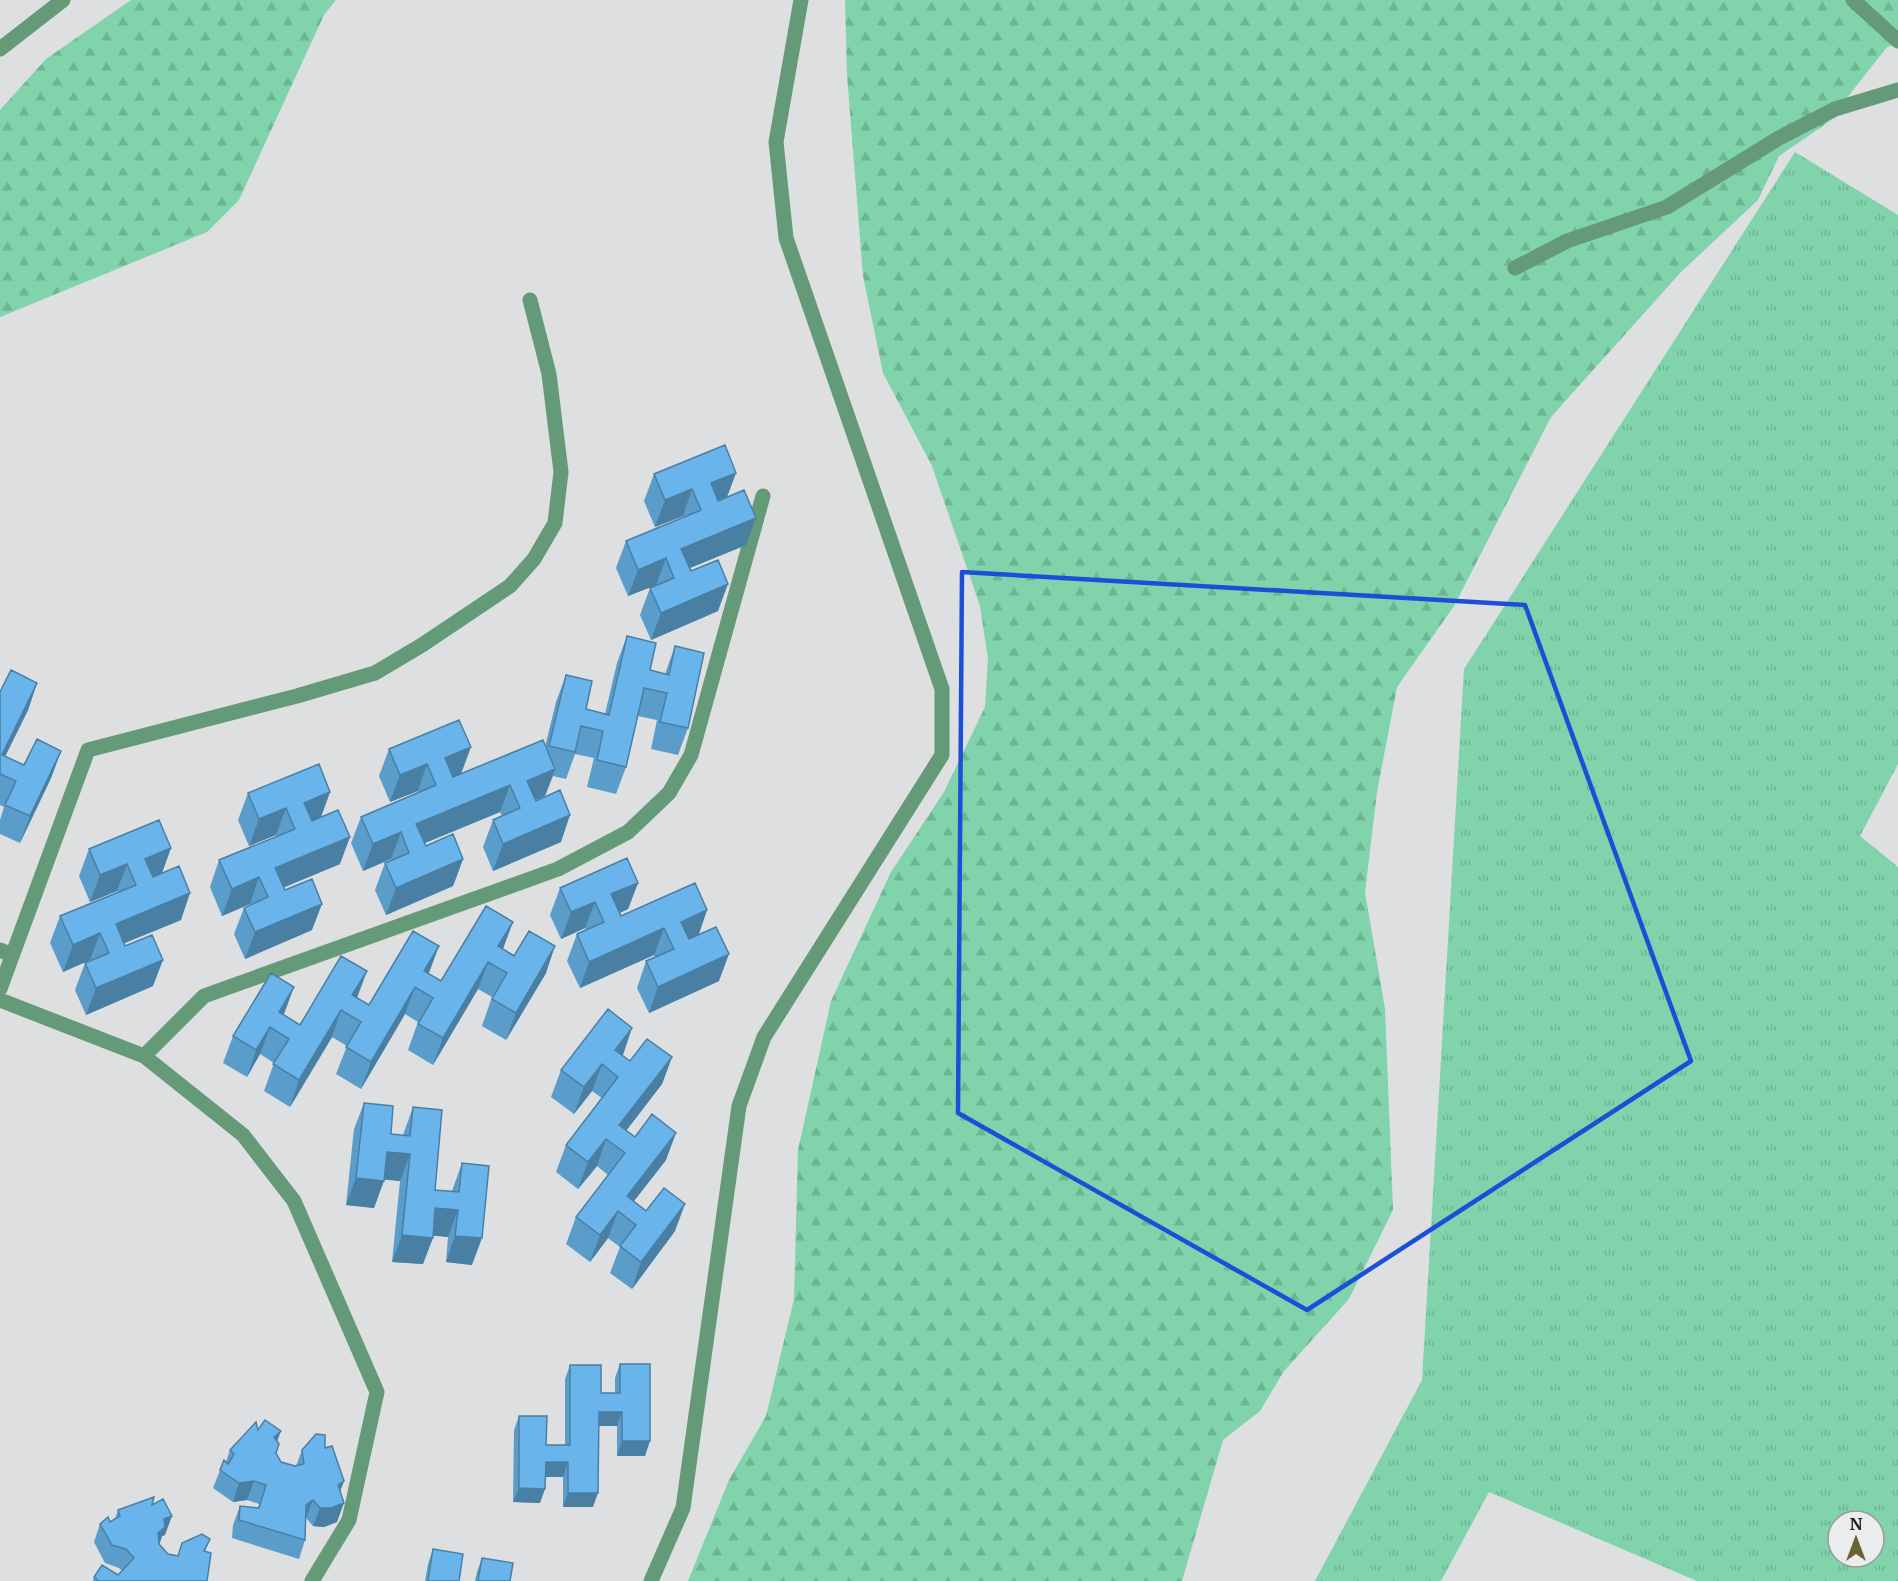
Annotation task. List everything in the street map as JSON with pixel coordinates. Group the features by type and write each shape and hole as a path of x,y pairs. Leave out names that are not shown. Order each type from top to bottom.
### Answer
{"street":[{"path":"0,49 63,0"},
{"path":"651,1581 683,1508 739,1106 764,1037 942,755 942,689 786,238 776,142 801,0"},
{"path":"1852,0 1898,41"},
{"path":"1515,268 1567,241 1667,207 1779,138 1834,109 1898,90"},
{"path":"0,989 6,953 88,750 375,674 510,586 534,559 555,523 561,472 549,374 530,300"},
{"path":"144,1056 204,996 558,869 628,832 669,793 690,755 763,496"},
{"path":"0,1000 144,1056 243,1135 294,1201 377,1392 349,1520 312,1581"}],"highlighted area":[{"path":"962,572 1525,605 1691,1061 1307,1310 958,1113"}],"green space":[{"path":"131,0 336,0 324,15 239,200 207,232 0,317 0,110 46,59"},
{"path":"845,0 1898,0 1898,44 1887,47 1827,123 1779,156 1758,200 1681,272 1551,417 1454,606 1397,687 1377,792 1365,892 1385,1009 1393,1210 1349,1299 1284,1371 1260,1411 1223,1440 1182,1581 688,1581 729,1480 766,1416 794,1299 798,1150 831,1001 891,872 944,792 985,707 988,659 980,606 932,466 883,373 863,276 847,75"},
{"path":"1795,152 1898,215 1898,764 1860,836 1898,867 1898,1581 1697,1581 1489,1492 1441,1581 1315,1581 1422,1380 1464,669"}],"building":[{"path":"725,445 736,473 711,483 718,501 744,490 756,518 681,549 691,571 718,560 728,584 661,613 650,588 674,578 666,558 638,570 626,541 701,510 692,489 665,500 654,474"},
{"path":"627,636 656,643 650,670 669,675 675,646 704,653 688,728 660,722 667,693 644,688 626,767 597,760 603,731 581,726 575,752 549,746 566,675 592,681 586,709 609,715"},
{"path":"11,670 37,683 2,755 24,765 37,739 61,751 30,816 5,805 16,781 0,774 0,692"},
{"path":"459,720 471,747 445,758 453,777 543,740 555,769 527,781 536,801 560,790 570,815 503,844 493,820 520,808 510,785 416,824 426,846 453,834 463,859 396,888 385,863 409,853 401,832 373,844 361,817 436,785 427,764 400,775 389,749"},
{"path":"319,764 330,792 304,803 312,821 338,810 350,837 275,868 285,890 312,879 322,904 255,932 244,908 268,897 259,877 232,889 219,860 295,829 286,808 259,819 248,793"},
{"path":"159,820 171,848 145,859 153,877 179,866 190,893 116,924 125,946 152,935 163,960 96,988 85,963 109,953 100,933 73,945 60,916 136,885 127,864 100,875 89,849"},
{"path":"627,858 638,883 611,894 621,916 695,883 707,910 681,922 689,939 716,927 729,954 658,987 646,961 674,949 664,928 589,962 577,934 604,922 595,902 571,912 560,888"},
{"path":"486,906 513,922 498,946 514,956 529,931 555,946 516,1013 492,999 507,973 488,962 443,1038 418,1024 433,998 415,987 371,1062 346,1047 361,1022 341,1010 299,1080 273,1064 289,1039 270,1027 256,1050 233,1036 271,973 294,987 279,1012 300,1025 341,956 367,971 352,995 369,1005 413,931 439,946 424,971 441,981"},
{"path":"608,1009 632,1028 615,1050 630,1061 647,1039 672,1057 619,1125 635,1137 652,1114 676,1133 627,1196 646,1211 664,1188 685,1204 641,1262 620,1246 636,1225 618,1211 600,1235 576,1217 625,1153 606,1139 588,1162 566,1145 618,1077 602,1064 584,1087 561,1070"},
{"path":"364,1103 393,1106 391,1134 410,1136 413,1107 442,1110 435,1190 459,1192 462,1163 489,1166 482,1238 455,1236 458,1210 435,1208 433,1238 402,1235 410,1154 387,1152 384,1181 356,1178"},
{"path":"620,1364 650,1364 650,1441 622,1441 622,1412 599,1412 598,1493 568,1493 568,1462 546,1462 545,1489 519,1488 519,1416 547,1416 546,1445 570,1445 570,1365 601,1365 601,1393 620,1393"},
{"path":"265,1420 281,1431 274,1437 279,1444 276,1453 281,1462 295,1466 304,1464 302,1450 316,1434 325,1435 325,1448 332,1446 344,1481 338,1485 344,1503 331,1508 320,1508 313,1500 306,1505 305,1540 239,1520 240,1506 259,1508 266,1485 254,1481 239,1483 220,1470 224,1460 228,1464 234,1454 230,1450 256,1422 258,1430"},
{"path":"154,1497 152,1505 163,1499 172,1516 164,1519 165,1527 158,1533 159,1544 168,1554 178,1556 182,1543 202,1534 210,1539 204,1551 211,1553 207,1581 99,1581 94,1577 102,1565 118,1575 134,1558 126,1549 112,1545 100,1524 108,1517 110,1522 120,1516 118,1510"},
{"path":"433,1549 463,1554 459,1581 428,1581"},
{"path":"482,1558 513,1563 510,1581 478,1581"}]}
